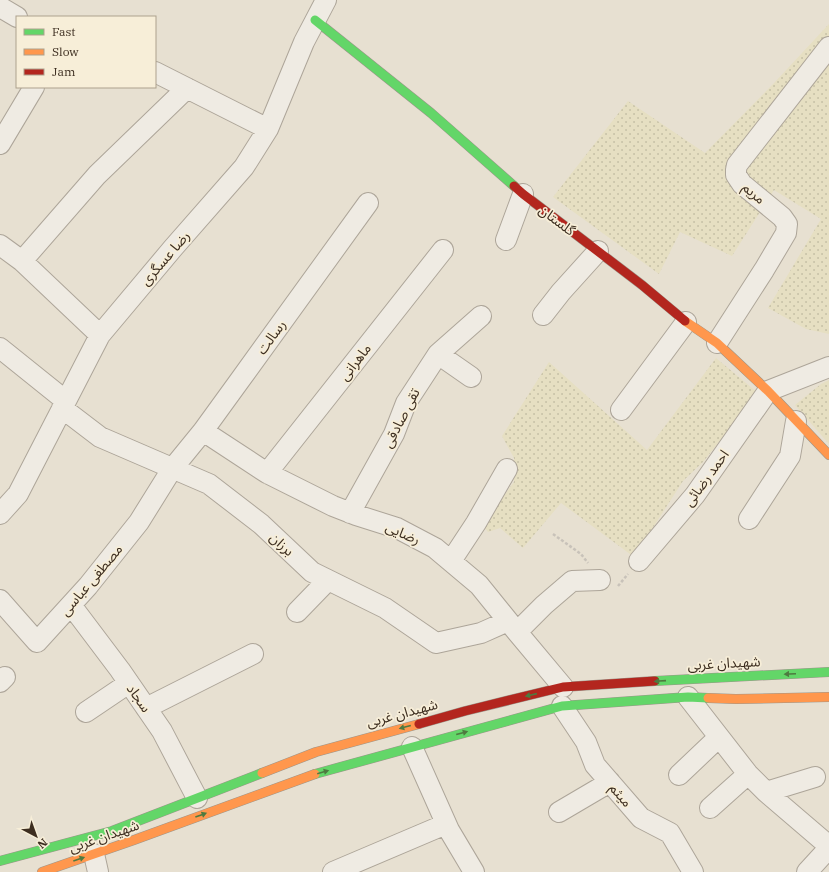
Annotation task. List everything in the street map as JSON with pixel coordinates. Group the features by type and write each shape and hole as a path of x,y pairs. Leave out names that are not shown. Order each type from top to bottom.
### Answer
{"main road":[{"name":"گلستان","path":"315,20 431,113 523,194 642,285 686,322 717,343 768,391 829,454"},
{"name":"شهیدان غربی","path":"1,859 112,831 316,752 465,711 705,678 829,672"},
{"name":"شهیدان غربی","path":"42,872 96,863 309,776 412,747 562,697 688,697 736,699 829,697"}],"street":[{"name":"رضا عسگری","path":"4,501 18,494 100,335 244,167 268,129 304,42 326,0"},
{"path":"0,7 16,16"},
{"name":"مریم","path":"717,343 786,233 787,224 782,217 742,184 736,175 737,165 829,47"},
{"path":"156,72 268,129"},
{"path":"0,144 33,88"},
{"path":"22,261 97,175 187,88"},
{"path":"506,240 523,194"},
{"name":"رسالت","path":"172,469 203,431 368,204"},
{"path":"0,245 22,261 100,335"},
{"name":"ماهرانی","path":"267,473 443,250"},
{"path":"543,315 561,292 598,251"},
{"name":"تقی صادقی","path":"350,513 394,434 406,402 438,354 481,316"},
{"path":"621,410 686,322"},
{"name":"برزان","path":"0,348 100,437 208,484 261,524 312,572 385,608 436,643 512,627"},
{"path":"438,354 471,377"},
{"path":"768,391 829,366"},
{"name":"احمد رضائی","path":"639,561 695,495 768,391"},
{"path":"749,519 790,456 796,421"},
{"name":"رضایی","path":"203,431 267,473 333,506 397,528 435,548 479,584 562,697"},
{"name":"مصطفی عباسی","path":"0,600 37,642 88,586 139,522 172,469"},
{"path":"451,561 476,523 507,469"},
{"path":"297,612 328,580"},
{"path":"512,627 544,605 572,581 600,580"},
{"name":"سجاد","path":"71,605 162,731 197,798"},
{"path":"146,708 252,654"},
{"path":"86,712 129,684"},
{"name":"میثم","path":"562,697 586,742 595,765 641,818 670,833 693,872"},
{"path":"688,697 748,774 766,792 829,847 807,872"},
{"path":"679,776 719,737"},
{"path":"412,747 446,824 474,872"},
{"path":"710,808 748,774"},
{"path":"766,792 815,777"},
{"path":"560,812 610,782"},
{"path":"333,872 446,824"}],"shaded area":[{"path":"829,24 829,334 806,329 768,308 821,219 774,190 732,256 680,232 659,274 553,197 628,101 705,153 774,83"},
{"path":"716,358 758,393 703,462 683,481 634,557 561,503 523,548 500,528 488,532 482,525 514,482 514,458 502,436 549,362 647,450"},
{"path":"829,380 829,444 795,405 821,384"}],"traffic: fast":[{"path":"315,20 431,113 514,186"},
{"path":"655,681 829,672"},
{"path":"315,774 562,706 688,697 708,698"},
{"path":"0,861 112,831 262,773"}],"traffic: slow":[{"path":"685,321 717,343 768,391 829,455"},
{"path":"708,698 736,699 829,697"},
{"path":"262,773 316,752 419,724"},
{"path":"42,872 315,774"}],"traffic: jam":[{"path":"514,186 642,285 685,321"},
{"path":"419,724 563,687 655,681"}]}
